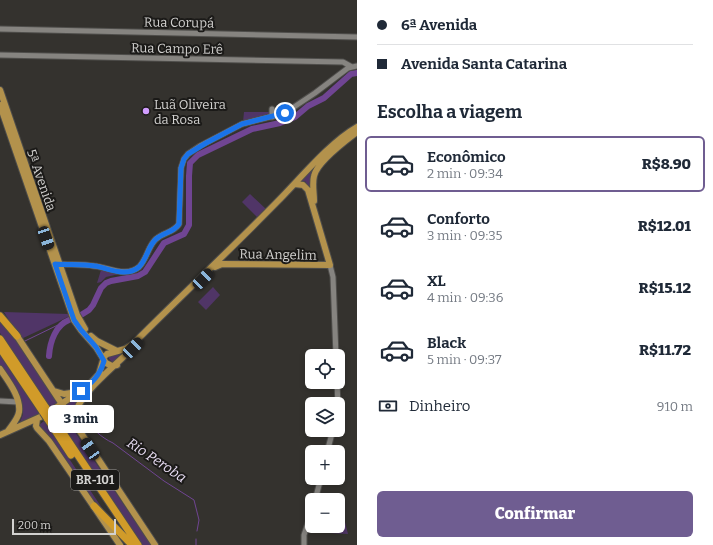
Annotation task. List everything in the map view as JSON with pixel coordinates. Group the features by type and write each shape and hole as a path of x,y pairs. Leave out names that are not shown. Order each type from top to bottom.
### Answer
{"highway":[{"path":"0,316 17,336"},
{"name":"BR-101","path":"0,339 132,545"},
{"name":"BR-101","path":"0,348 47,413 138,545"},
{"path":"94,506 132,545"}],"main road":[{"name":"5ª Avenida","path":"0,90 74,320 96,347 104,361"},
{"name":"5ª Avenida","path":"0,105 57,264 81,324 97,341 117,351"},
{"path":"0,435 37,419 62,404 90,384 100,374 107,354 125,349 133,344 326,152 347,133 357,127"},
{"path":"315,211 313,178 316,170 344,142 357,132"},
{"path":"295,184 305,185 308,190 330,265"},
{"name":"Rua Angelim","path":"117,364 217,265 330,265"},
{"path":"0,311 77,425 84,439 155,545"},
{"path":"104,361 110,365 117,364"},
{"path":"77,425 76,412 80,404 96,384 117,364"},
{"path":"0,369 13,390 18,402 19,412 15,421 7,432"},
{"path":"54,391 64,394 81,391"},
{"path":"37,419 37,428 49,441 120,545"}],"street":[{"name":"Rua Corupá","path":"0,29 357,36"},
{"name":"Rua Campo Erê","path":"0,55 343,62 355,67"},
{"path":"57,264 93,265 123,272 130,272 138,268 145,259 156,239 174,230 179,224 181,168 184,159 188,154 242,124 272,117 291,110 345,70 355,67"},
{"path":"272,109 272,117"},
{"path":"330,265 333,277 336,349"},
{"path":"0,401 18,402"},
{"path":"304,545 305,532"}],"shaded area":[{"path":"244,112 271,112 272,116 243,122"},
{"path":"316,165 311,187 308,187 305,181 301,181"},
{"path":"250,194 266,209 258,218 242,202"},
{"path":"101,270 119,274 106,277 101,282 97,283"},
{"path":"213,287 220,295 206,310 198,302"},
{"path":"4,312 69,314 70,316 21,339"},
{"path":"0,319 15,336 61,401 50,408 0,333"},
{"path":"127,351 114,362 109,359 108,356"},
{"path":"0,355 40,415 20,422 23,414 22,407 13,386 0,366"},
{"path":"85,392 73,417 65,405"},
{"path":"62,408 73,424 75,432 151,545 142,545 53,414"},
{"path":"44,421 110,520 39,429 39,425"},
{"path":"345,522 348,534 330,533 345,533"}],"waterway":[{"name":"Rio Peroba","path":"81,315 89,310 93,305 101,288 106,283 138,276 145,272 164,243 184,234 189,225 190,163 198,155 252,129 280,123 295,117 308,106 324,98 351,74 357,73"},
{"name":"Rio Peroba","path":"49,356 54,334 64,322 69,320"},
{"path":"25,341 62,323"},
{"name":"Rio Peroba","path":"83,417 100,435 108,441 113,443 164,481 194,500 199,520 197,531"},
{"name":"Rio Peroba","path":"196,539 196,545"}],"place":[{"name":"Luã Oliveira da Rosa","path":"146,111"}],"route":[{"path":"81,391 100,374 104,361 99,351 74,320 55,264 93,265 123,272 130,272 138,268 145,259 153,242 161,236 174,230 179,224 181,168 184,159 188,154 242,124 285,113"}]}
